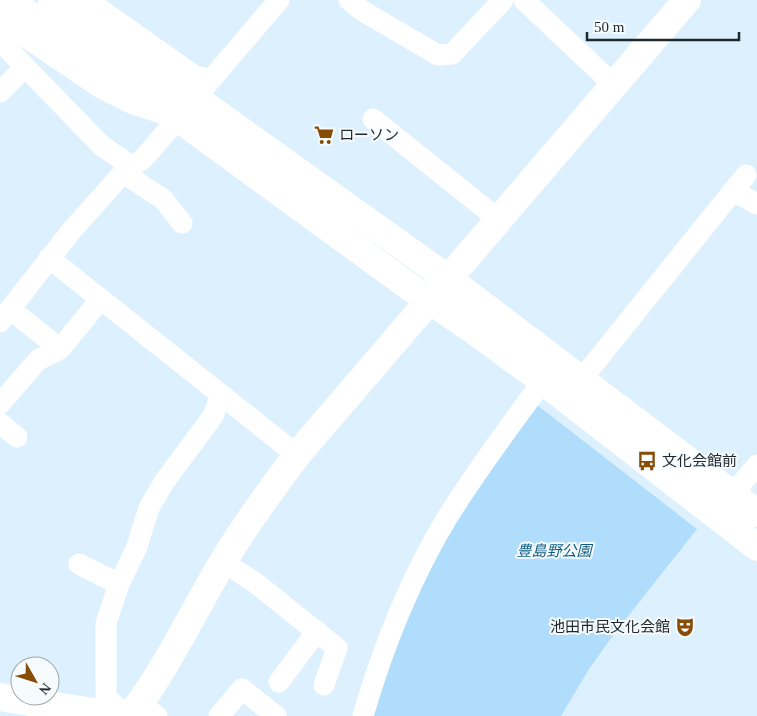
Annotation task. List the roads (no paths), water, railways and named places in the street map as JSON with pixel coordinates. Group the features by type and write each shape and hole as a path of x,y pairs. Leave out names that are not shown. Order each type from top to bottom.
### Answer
{"street":[{"path":"8,0 195,99 429,300 542,381 757,547"},
{"path":"52,0 447,278 757,513"},
{"path":"87,0 195,76 195,99"},
{"path":"349,0 361,10 438,55 452,54 503,0"},
{"path":"130,716 147,694 223,562 262,501 297,455 686,0"},
{"path":"60,349 5,309 127,169 144,158 274,2"},
{"path":"529,2 614,85"},
{"path":"0,20 101,88 131,103 195,99"},
{"path":"0,41 24,68 102,146 163,199 182,223"},
{"path":"0,92 24,68"},
{"path":"373,119 498,219"},
{"path":"581,380 746,175"},
{"path":"733,191 757,204"},
{"path":"49,258 297,455"},
{"path":"0,404 38,360 60,349 100,300"},
{"path":"363,716 394,625 422,563 448,517 542,381"},
{"path":"130,716 106,697 106,623 119,584 136,549 149,508 164,482 213,416 221,395"},
{"path":"0,423 17,437"},
{"path":"716,516 757,465"},
{"path":"223,562 253,581 337,648 324,685"},
{"path":"80,564 119,584"},
{"path":"278,682 317,631"},
{"path":"219,716 242,689 276,716"},
{"path":"0,697 118,716"},
{"path":"130,716 145,712 153,712 157,716"}],"place":[{"name":"ローソン","path":"324,135"},
{"name":"文化会館前","path":"647,461"},
{"name":"池田市民文化会館","path":"685,627"}],"park label":[{"name":"豊島野公園","path":"554,551"}]}
